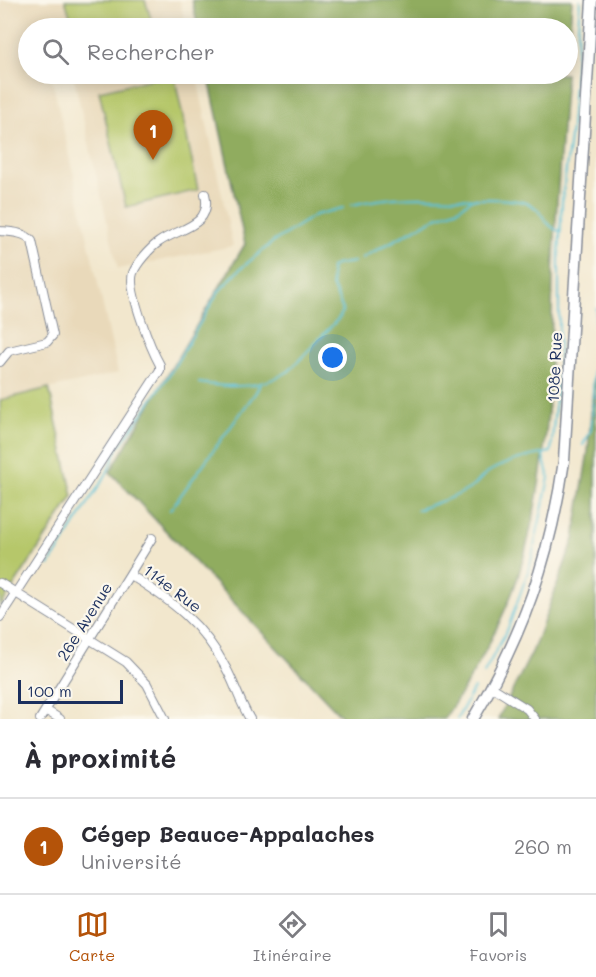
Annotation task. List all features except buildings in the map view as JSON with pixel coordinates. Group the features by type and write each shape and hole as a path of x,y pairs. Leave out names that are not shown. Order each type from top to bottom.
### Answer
{"main road":[{"name":"108e Rue","path":"473,719 509,655 534,591 559,499 564,461 592,0"}],"street":[{"path":"0,617 160,370 141,318 132,275 138,264 160,241 180,233 199,220 206,210 205,194"},
{"path":"0,231 30,237 53,335 47,342 9,351 0,362"},
{"name":"26e Avenue","path":"40,719 152,538"},
{"name":"114e Rue","path":"130,575 173,603 202,631 227,669 250,719"},
{"path":"0,583 126,662 139,674 155,697 165,719"},
{"path":"492,687 527,709 535,719"},
{"path":"47,711 60,719"}],"shaded area":[{"path":"0,0 180,0 184,18 18,18 18,84 53,84 118,373 0,400"},
{"path":"75,84 198,84 233,246 118,269"}],"green space":[{"path":"65,0 145,0 151,18 71,18"},
{"path":"192,0 572,0 571,18 196,18"},
{"path":"130,84 176,84 198,190 126,207 99,91"},
{"path":"210,84 565,84 554,252 549,400 537,497 524,556 506,608 482,657 444,719 344,719 110,472 245,244"},
{"path":"596,349 596,719 498,719 533,650 574,539 588,451"},
{"path":"49,388 73,496 0,607 0,400"}],"waterway":[{"path":"578,29 580,0"},
{"path":"417,510 463,492 484,475 505,464 551,452 559,364 559,255 562,202 574,84"},
{"path":"352,205 383,199 414,197 515,200 532,205 551,226 561,232"},
{"path":"362,258 437,217 458,209 471,200"},
{"path":"49,565 106,475 118,448 169,375 219,291 240,269 273,242 315,215 343,208"},
{"path":"199,383 246,386 268,381 289,371 340,317 343,310 332,285 331,268 335,265 354,262"},
{"path":"583,445 591,430 592,420 596,308"},
{"path":"170,510 260,384"},
{"path":"484,673 508,628 530,566 549,478 544,454"},
{"path":"457,719 474,688"}],"place":[{"name":"Cégep Beauce-Appalaches","path":"153,160"}]}
